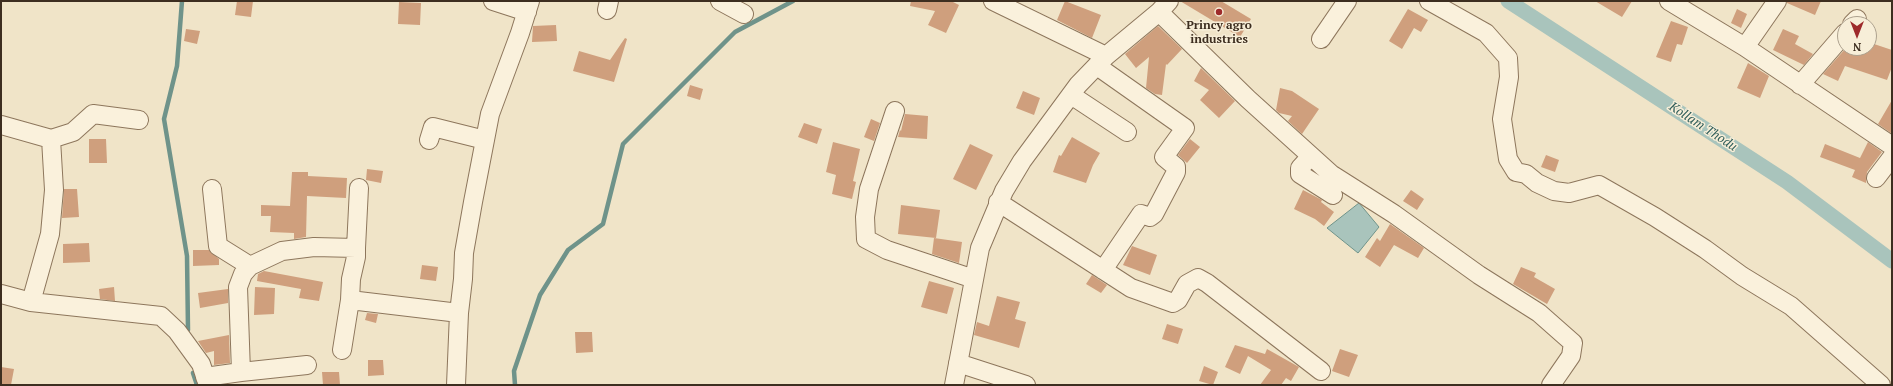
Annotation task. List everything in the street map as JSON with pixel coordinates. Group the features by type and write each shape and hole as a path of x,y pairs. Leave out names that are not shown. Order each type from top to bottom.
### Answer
{"street":[{"path":"456,385 459,313 464,253 485,140 490,114 528,6 494,1"},
{"path":"720,1 744,14"},
{"path":"1321,39 1347,1"},
{"path":"1428,1 1486,33 1508,58 1509,78 1502,118 1508,159 1516,172 1526,174 1554,191 1569,192 1599,185 1655,217 1705,249 1742,276 1791,306 1881,385"},
{"path":"1669,1 1745,47 1892,146"},
{"path":"1745,47 1778,1"},
{"path":"997,2 1101,61 1185,128 1164,157 1176,167 1176,172 1154,214 1150,217 1141,214 1103,270"},
{"path":"954,385 980,248 998,202 1022,161 1071,95 1101,61 1164,6 1248,100 1330,174 1394,214 1479,275 1539,313 1574,343 1571,356 1559,383"},
{"path":"1800,85 1837,42"},
{"path":"1071,95 1127,132"},
{"path":"895,111 869,189 865,217 866,239 887,250 974,278"},
{"path":"1,125 51,139 73,132 93,114 139,120"},
{"path":"429,140 433,127 485,140"},
{"path":"31,302 50,234 54,190 51,139"},
{"path":"1311,156 1300,168 1300,174 1333,195"},
{"path":"1876,178 1892,157"},
{"path":"342,350 350,300 351,279 356,257 359,188"},
{"path":"212,189 218,246 250,266"},
{"path":"998,202 1131,288 1173,303 1178,300 1187,284 1198,278 1207,283 1321,371"},
{"path":"241,372 238,287 243,274 250,266 282,251 297,248 356,248"},
{"path":"1,294 31,302 162,316 176,330 197,358 206,381 241,372 307,366"},
{"path":"350,300 459,313"},
{"path":"958,362 1026,385"}],"water":[{"path":"1359,203 1379,227 1358,253 1327,228"}],"building":[{"path":"237,1 253,1 251,17 235,15"},
{"path":"911,1 951,1 959,5 946,33 928,25 935,11 910,6"},
{"path":"1065,1 1101,15 1092,38 1057,20"},
{"name":"Princy agro industries","path":"1180,1 1221,1 1251,19 1240,37"},
{"path":"1595,1 1632,1 1622,17"},
{"path":"1787,1 1821,1 1815,15 1787,3"},
{"path":"399,2 421,3 420,25 398,24"},
{"path":"1408,9 1428,20 1421,32 1414,28 1402,49 1389,41"},
{"path":"1737,9 1747,14 1741,28 1731,23"},
{"path":"1671,21 1688,27 1682,45 1677,44 1671,62 1656,57"},
{"path":"556,25 557,41 532,42 533,26"},
{"path":"1158,26 1182,49 1167,65 1166,64 1162,95 1155,94 1146,88 1149,57 1136,68 1125,54"},
{"path":"186,29 200,31 197,44 184,41"},
{"path":"1783,29 1799,36 1795,44 1813,54 1804,65 1773,50"},
{"path":"625,38 627,39 614,82 573,71 579,51 610,60"},
{"path":"1877,45 1892,50 1892,67 1887,80 1845,66 1838,81 1823,74 1839,56 1877,56"},
{"path":"1748,63 1769,76 1760,98 1737,88"},
{"path":"1201,68 1235,101 1219,118 1200,100 1209,90 1194,81"},
{"path":"690,85 703,89 700,100 687,96"},
{"path":"1280,88 1292,91 1319,109 1302,134 1288,121 1292,116 1279,113 1276,110"},
{"path":"1023,91 1040,98 1034,115 1016,108"},
{"path":"1892,100 1892,131 1891,133 1878,124"},
{"path":"905,114 928,116 927,139 898,137"},
{"path":"871,119 880,123 874,141 864,137"},
{"path":"804,123 822,129 817,144 798,137"},
{"path":"1072,137 1100,153 1093,165 1086,183 1053,172 1059,155 1061,156"},
{"path":"89,139 106,139 107,163 89,163"},
{"path":"1190,139 1200,147 1187,163 1178,155"},
{"path":"833,142 860,149 853,181 856,182 852,199 832,194 836,175 826,172"},
{"path":"1868,142 1882,152 1867,172 1866,183 1852,177 1855,170 1820,157 1825,144 1860,158"},
{"path":"970,144 993,155 976,190 953,179"},
{"path":"1546,155 1559,160 1555,172 1541,167"},
{"path":"367,169 383,171 381,183 366,180"},
{"path":"292,172 308,172 308,176 347,178 346,198 307,196 306,237 294,239 294,233 270,232 271,216 261,216 261,205 290,206"},
{"path":"64,189 77,189 79,217 62,218"},
{"path":"1303,190 1322,200 1321,202 1334,212 1324,226 1315,219 1294,209"},
{"path":"1411,190 1424,199 1417,210 1403,201"},
{"path":"901,205 940,210 936,238 898,234"},
{"path":"1390,224 1424,248 1418,258 1394,245 1380,267 1365,257 1377,238 1380,241"},
{"path":"934,238 962,242 959,263 932,254"},
{"path":"89,243 90,262 63,263 63,244"},
{"path":"1132,246 1157,255 1150,275 1123,265"},
{"path":"193,250 209,250 219,259 219,265 193,266"},
{"path":"422,265 438,267 436,281 420,279"},
{"path":"1521,267 1536,273 1534,277 1555,289 1547,304 1513,284"},
{"path":"264,271 323,282 319,301 299,298 301,289 257,281 258,274"},
{"path":"1092,275 1107,285 1101,293 1086,284"},
{"path":"929,281 954,288 947,314 921,307"},
{"path":"114,287 115,301 100,299 99,289"},
{"path":"255,287 275,288 274,314 254,315"},
{"path":"228,289 228,303 200,308 198,293"},
{"path":"997,296 1020,302 1015,319 1026,322 1019,348 974,335 977,322 989,326"},
{"path":"367,313 378,314 376,323 365,320"},
{"path":"1167,324 1183,329 1178,344 1162,339"},
{"path":"575,332 592,332 593,352 576,353"},
{"path":"229,335 230,363 214,365 214,351 206,353 198,341"},
{"path":"1235,345 1265,354 1267,349 1299,367 1291,381 1286,378 1281,385 1260,385 1271,370 1248,356 1240,374 1225,367"},
{"path":"1340,349 1358,355 1349,377 1332,371"},
{"path":"368,360 383,360 384,375 368,376"},
{"path":"1204,366 1218,372 1213,385 1199,381"},
{"path":"1,367 14,369 11,385 1,385"},
{"path":"322,372 339,372 340,385 323,385"}],"waterway":[{"path":"182,1 177,66 164,119 187,256 188,330"},
{"path":"515,385 514,371 540,295 568,250 603,224 623,144 735,32 793,1"},
{"name":"Kollam Thodu","path":"1508,1 1787,182 1892,261"},
{"path":"193,373 197,385"}],"place":[{"name":"Princy agro industries","path":"1219,12"}]}
